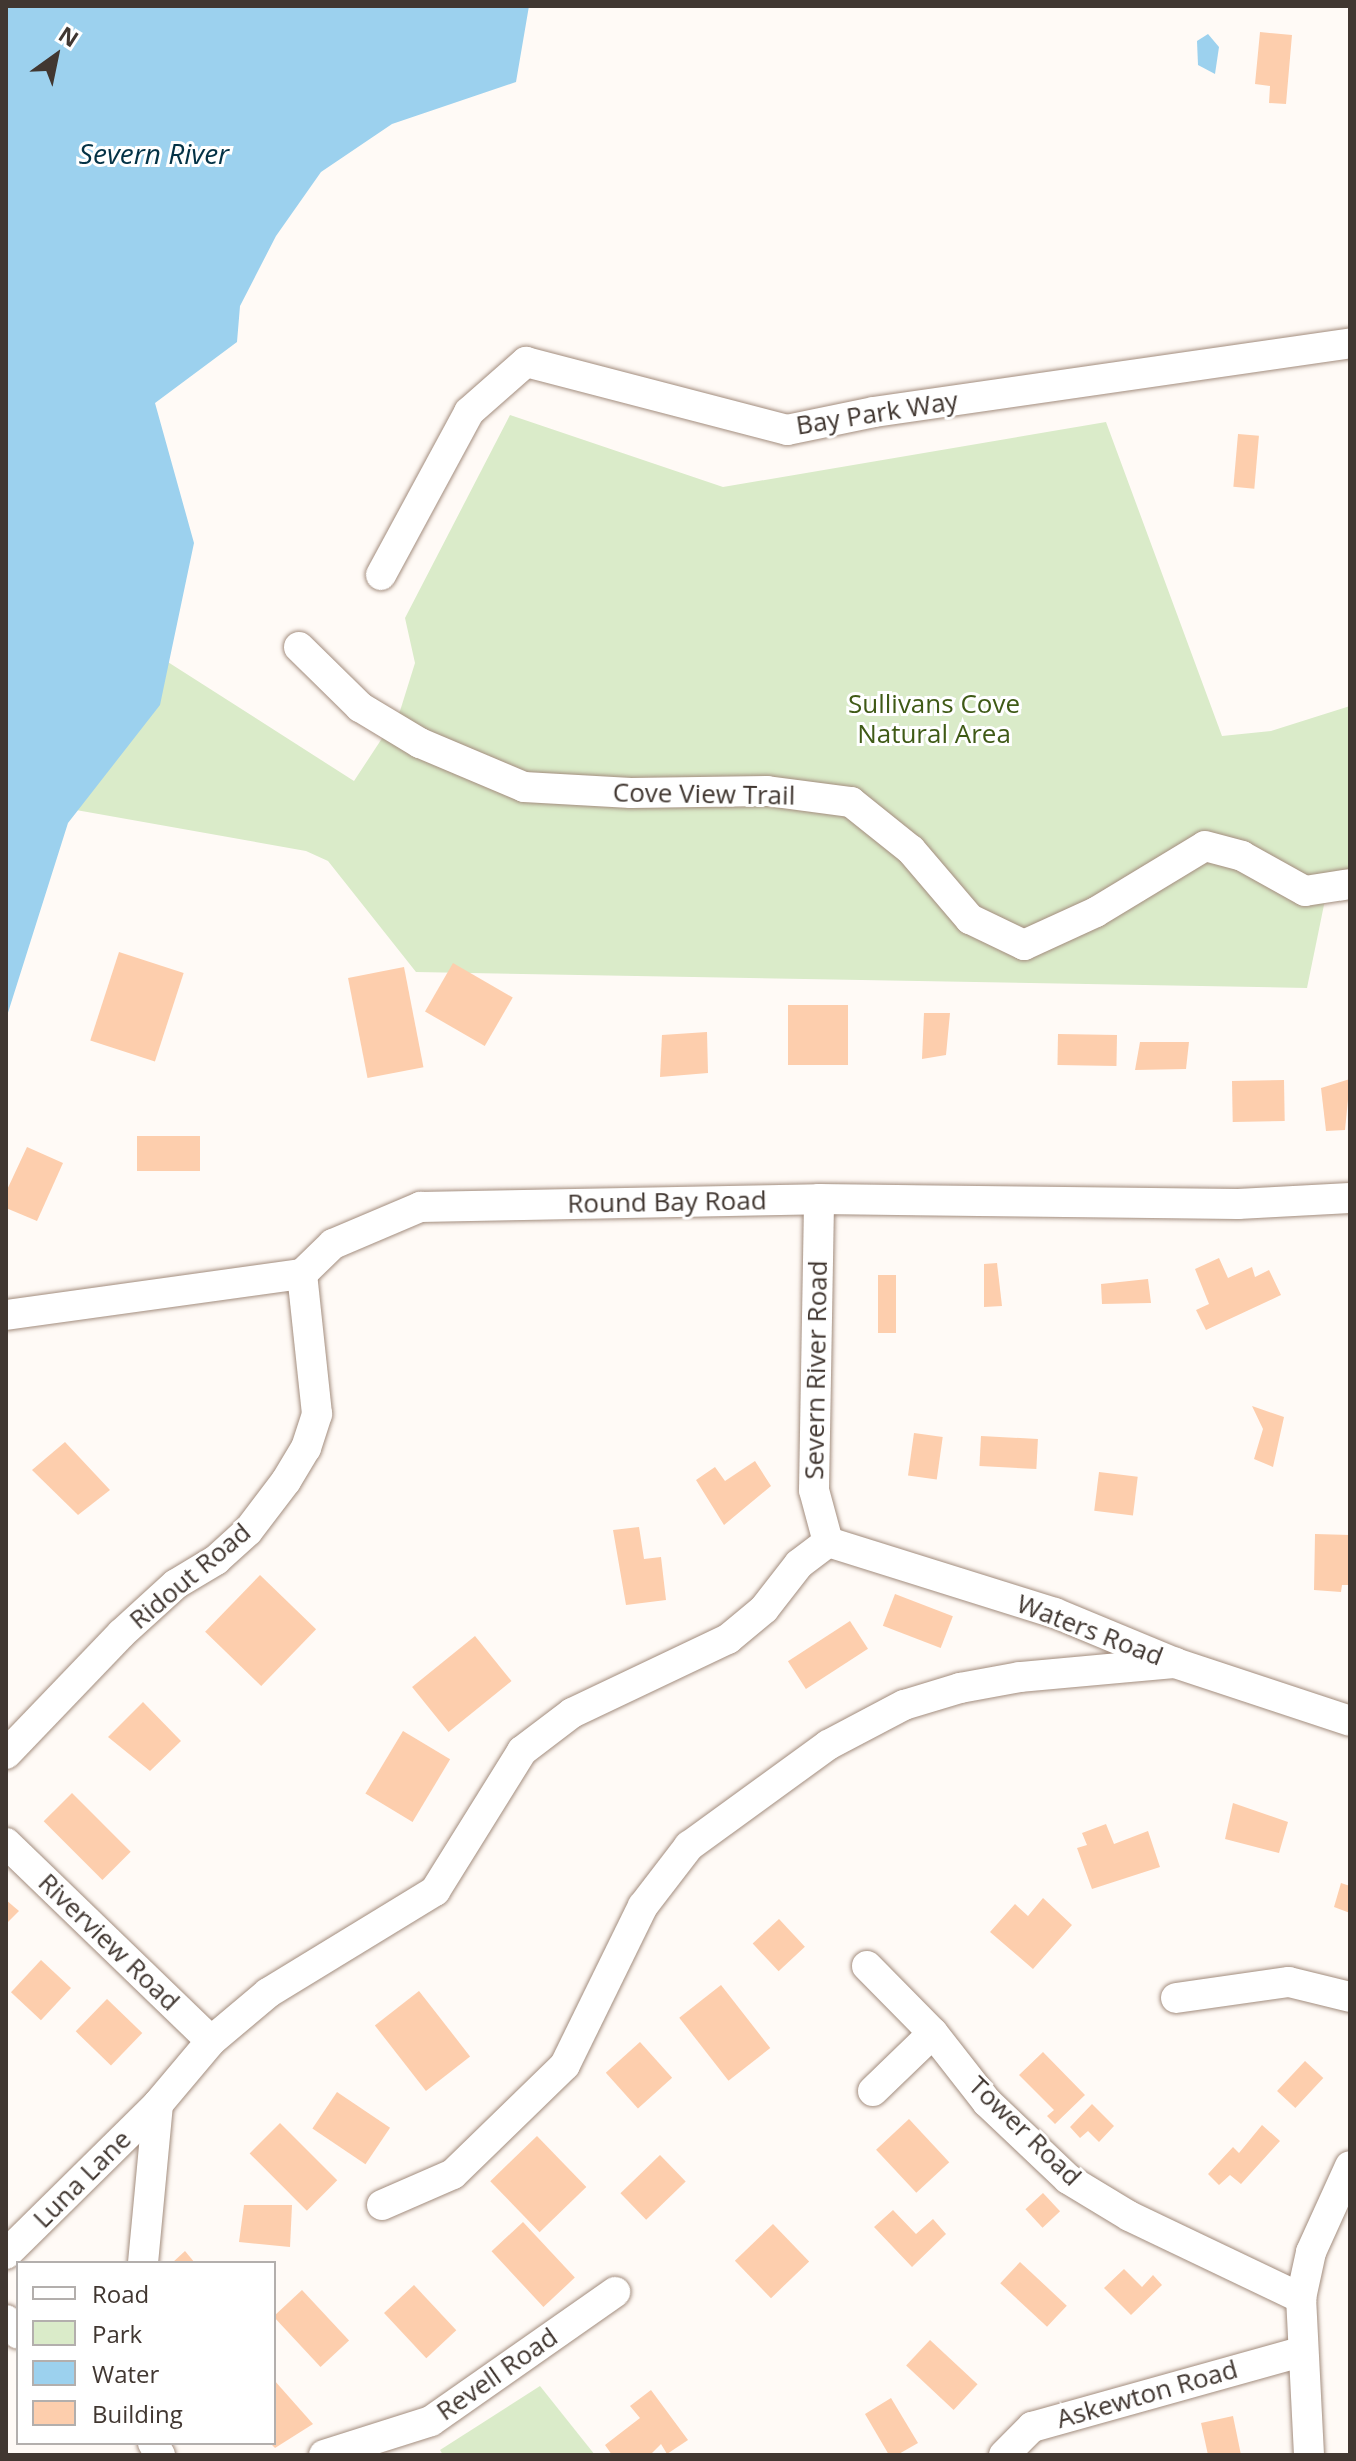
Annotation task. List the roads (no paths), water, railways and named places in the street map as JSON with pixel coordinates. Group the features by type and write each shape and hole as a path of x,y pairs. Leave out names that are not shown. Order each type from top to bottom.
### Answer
{"street":[{"name":"Bay Park Way","path":"381,575 469,412 526,362 787,430 874,412 1350,343"},
{"name":"Cove View Trail","path":"299,647 360,707 420,743 524,787 631,793 767,791 851,802 911,850 970,919 1024,945 1096,912 1205,846 1242,856 1305,891 1350,884"},
{"name":"Round Bay Road","path":"302,1274 333,1244 420,1207 819,1199 1238,1204 1350,1198"},
{"name":"Severn River Road","path":"819,1199 814,1490 828,1542"},
{"path":"6,1315 302,1274"},
{"name":"Ridout Road","path":"6,1754 121,1634 176,1584 216,1560 248,1531 286,1481 306,1448 317,1414 302,1274"},
{"path":"143,2261 158,2104 211,2041 268,1993 435,1891 522,1751 583,1707 728,1639 764,1609 799,1564 828,1542"},
{"name":"Waters Road","path":"828,1542 1055,1613 1175,1663 1350,1721"},
{"path":"382,2205 453,2174 555,2076 565,2065 643,1906 689,1846 828,1745 904,1705 960,1688 1020,1677 1175,1663"},
{"name":"Riverview Road","path":"6,1843 211,2041"},
{"name":"Tower Road","path":"867,1966 933,2033 987,2102 1068,2179 1129,2216 1301,2298"},
{"path":"1176,1998 1289,1982 1350,1997"},
{"path":"873,2091 933,2033"},
{"name":"Luna Lane","path":"6,2254 158,2104"},
{"path":"1309,2455 1300,2352 1301,2298 1311,2252 1350,2166"},
{"name":"Revell Road","path":"324,2455 431,2421 615,2292"},
{"name":"Askewton Road","path":"1004,2455 1032,2427 1300,2352"}],"water":[{"name":"Severn River","path":"6,6 529,6 516,82 392,124 321,172 276,236 240,306 237,342 155,403 194,543 160,705 68,823 6,1019"},
{"path":"1208,34 1219,47 1215,74 1198,65 1197,41"}],"park label":[{"name":"Sullivans Cove Natural Area","path":"934,719"}]}
